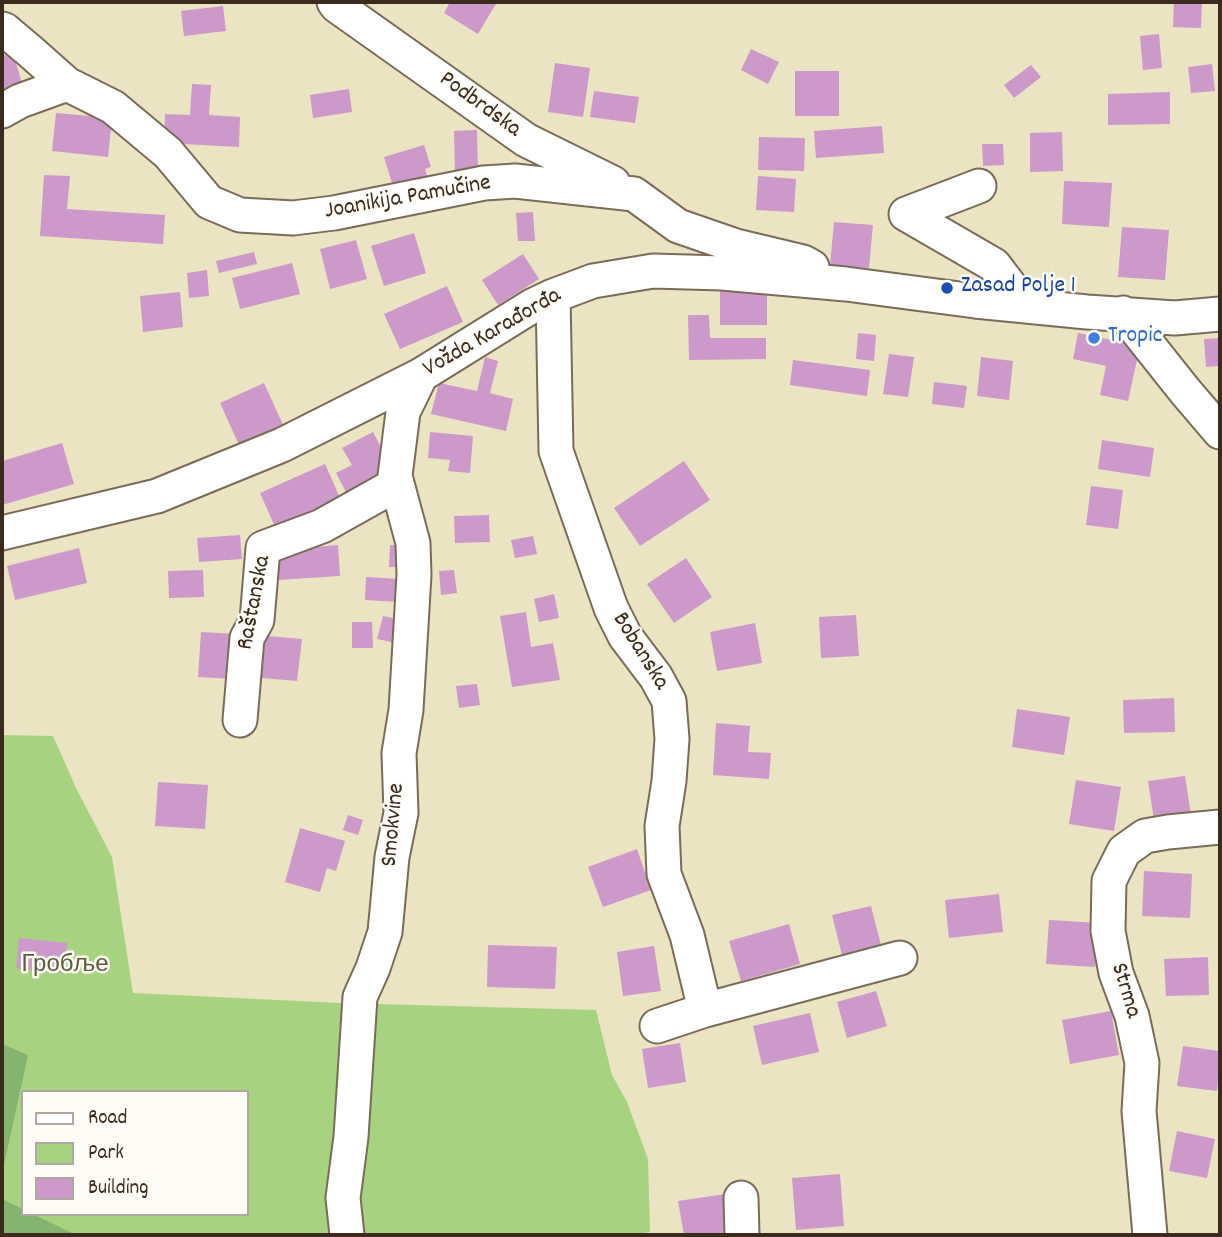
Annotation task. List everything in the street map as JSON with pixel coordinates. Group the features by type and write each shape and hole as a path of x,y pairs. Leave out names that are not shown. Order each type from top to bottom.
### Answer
{"street":[{"name":"Podbrdska","path":"334,2 526,140 634,194"},
{"path":"2,29 68,84 20,101 2,111"},
{"name":"Joanikija Pamučine","path":"68,84 113,107 168,153 209,202 240,215 293,219 484,183 515,181 634,194 678,226 736,246 803,262 846,284"},
{"path":"979,186 906,214 995,265 1026,306"},
{"name":"Vožda Karađorđa","path":"2,533 157,496 282,445 421,375 485,334 553,296 593,281 653,271 722,274 846,284 1026,306 1175,318 1220,314"},
{"name":"Bobanska","path":"553,296 556,451 611,608 625,636 656,677 669,701 672,738 662,827 664,874 687,935 705,1010"},
{"path":"1124,313 1220,432"},
{"name":"Smokvine","path":"347,1235 343,1198 351,1137 360,998 385,932 392,857 401,813 399,753 406,710 414,575 413,543 395,476 403,412 421,375"},
{"name":"Raštanska","path":"240,720 247,638 257,620 263,548 322,526 397,484"},
{"name":"Strma","path":"1150,1235 1139,1111 1142,1063 1132,1016 1116,973 1108,931 1110,881 1124,851 1144,836 1220,827"},
{"path":"657,1026 705,1010 900,958"},
{"path":"741,1198 742,1235"}],"green space":[{"name":"Гробље","path":"2,735 53,736 112,857 133,993 340,1003 596,1010 612,1075 627,1102 648,1159 650,1232 626,1235 2,1235"},
{"path":"2,1044 28,1055 2,1174"},
{"path":"2,1199 21,1208 21,1216 37,1216 76,1235 2,1235"}],"building":[{"path":"450,2 497,2 478,34 444,13"},
{"path":"1174,2 1202,2 1201,28 1173,27"},
{"path":"223,6 226,31 184,36 181,11"},
{"path":"1159,34 1162,68 1143,70 1140,36"},
{"path":"751,49 779,62 768,84 741,70"},
{"path":"13,53 25,93 2,100 2,56"},
{"path":"555,63 590,68 583,117 548,112"},
{"path":"1212,64 1215,91 1191,93 1188,67"},
{"path":"1031,65 1041,77 1014,98 1004,85"},
{"path":"795,71 839,71 839,116 795,116"},
{"path":"192,84 211,85 209,115 240,117 239,147 164,143 165,114 190,115"},
{"path":"349,89 352,112 313,118 310,95"},
{"path":"594,91 639,97 635,123 590,117"},
{"path":"1170,92 1170,124 1108,125 1108,94"},
{"path":"56,113 112,118 108,157 52,151"},
{"path":"882,126 884,153 816,158 814,131"},
{"path":"477,130 478,176 455,177 454,131"},
{"path":"1062,132 1063,171 1030,172 1030,133"},
{"path":"759,137 805,138 804,171 758,170"},
{"path":"982,144 1003,144 1004,165 983,166"},
{"path":"424,145 431,167 425,169 430,186 396,196 384,157"},
{"path":"44,175 70,176 67,209 165,215 163,244 40,236"},
{"path":"758,176 796,179 794,212 756,210"},
{"path":"1064,181 1112,183 1109,227 1062,224"},
{"path":"533,212 535,241 518,241 516,213"},
{"path":"834,222 873,225 869,268 830,265"},
{"path":"1122,227 1169,230 1165,280 1118,277"},
{"path":"414,233 426,273 384,286 371,246"},
{"path":"356,240 367,279 330,289 320,249"},
{"path":"254,252 257,264 219,273 216,261"},
{"path":"523,254 539,279 498,305 482,280"},
{"path":"292,263 300,294 240,309 232,278"},
{"path":"207,270 209,296 189,298 187,273"},
{"path":"447,286 463,322 400,349 384,314"},
{"path":"720,291 767,291 767,325 720,325"},
{"path":"180,292 183,327 143,332 140,296"},
{"path":"688,315 709,315 710,338 766,338 766,359 689,360"},
{"path":"858,333 876,335 874,361 856,359"},
{"path":"1078,333 1140,346 1128,401 1100,395 1106,366 1073,359"},
{"path":"1220,338 1220,366 1206,367 1204,339"},
{"path":"889,354 914,357 908,397 883,394"},
{"path":"485,357 498,361 490,393 513,399 506,431 431,414 439,383 477,391"},
{"path":"981,357 1013,361 1009,400 977,396"},
{"path":"793,360 870,370 867,396 790,385"},
{"path":"934,382 967,386 964,408 932,404"},
{"path":"264,383 284,427 240,447 220,403"},
{"path":"373,432 393,470 347,494 336,473 352,465 342,448"},
{"path":"430,432 473,436 470,473 448,471 450,460 428,458"},
{"path":"1102,440 1154,448 1150,477 1098,469"},
{"path":"62,443 74,484 2,505 2,461"},
{"path":"684,461 710,500 640,546 614,508"},
{"path":"325,464 341,500 276,529 260,493"},
{"path":"1091,486 1123,490 1118,529 1086,525"},
{"path":"489,515 490,542 455,543 454,516"},
{"path":"240,535 242,559 199,562 197,538"},
{"path":"533,536 537,554 515,558 511,540"},
{"path":"338,545 340,576 278,580 276,550"},
{"path":"390,545 404,545 403,567 389,567"},
{"path":"79,548 87,583 15,600 7,566"},
{"path":"686,558 712,597 674,623 647,584"},
{"path":"203,570 204,597 169,598 168,571"},
{"path":"454,570 457,593 441,595 439,571"},
{"path":"366,577 401,579 400,602 365,600"},
{"path":"554,594 559,618 539,622 534,599"},
{"path":"526,612 531,647 553,643 560,680 512,687 500,616"},
{"path":"856,615 859,656 821,658 819,617"},
{"path":"383,616 402,620 396,643 377,639"},
{"path":"352,622 372,622 373,648 352,648"},
{"path":"755,623 762,663 717,671 710,632"},
{"path":"201,632 235,634 233,679 198,677"},
{"path":"256,635 302,639 297,681 251,677"},
{"path":"477,684 480,705 459,708 456,686"},
{"path":"1174,698 1175,732 1124,733 1123,700"},
{"path":"1017,709 1070,717 1064,755 1012,747"},
{"path":"716,723 750,726 748,752 771,753 769,779 713,775"},
{"path":"1185,776 1191,815 1154,820 1148,781"},
{"path":"1076,780 1121,787 1114,831 1069,824"},
{"path":"158,782 208,785 205,829 155,826"},
{"path":"348,815 363,820 358,835 343,830"},
{"path":"300,828 345,841 336,871 327,868 320,892 285,882"},
{"path":"637,849 651,890 603,907 588,867"},
{"path":"1144,871 1192,874 1190,918 1142,916"},
{"path":"999,894 1003,932 949,938 945,900"},
{"path":"871,906 881,945 842,955 832,915"},
{"path":"1049,920 1098,923 1095,967 1046,964"},
{"path":"789,924 800,964 741,981 729,941"},
{"path":"19,938 67,943 64,973 16,968"},
{"path":"488,945 557,947 555,989 487,987"},
{"path":"654,946 661,991 623,996 617,952"},
{"path":"1208,957 1209,995 1166,996 1164,959"},
{"path":"876,991 887,1026 847,1038 837,1002"},
{"path":"1111,1011 1119,1055 1070,1064 1062,1020"},
{"path":"810,1013 819,1052 762,1065 753,1026"},
{"path":"680,1043 686,1082 648,1088 642,1049"},
{"path":"1183,1046 1220,1051 1217,1091 1177,1086"},
{"path":"1177,1131 1215,1139 1207,1178 1169,1171"},
{"path":"840,1174 844,1226 796,1230 792,1178"},
{"path":"725,1194 732,1235 684,1235 678,1201"}],"place":[{"name":"Zasad Polje 1","path":"947,288"},
{"name":"Tropic","path":"1094,338"}]}
